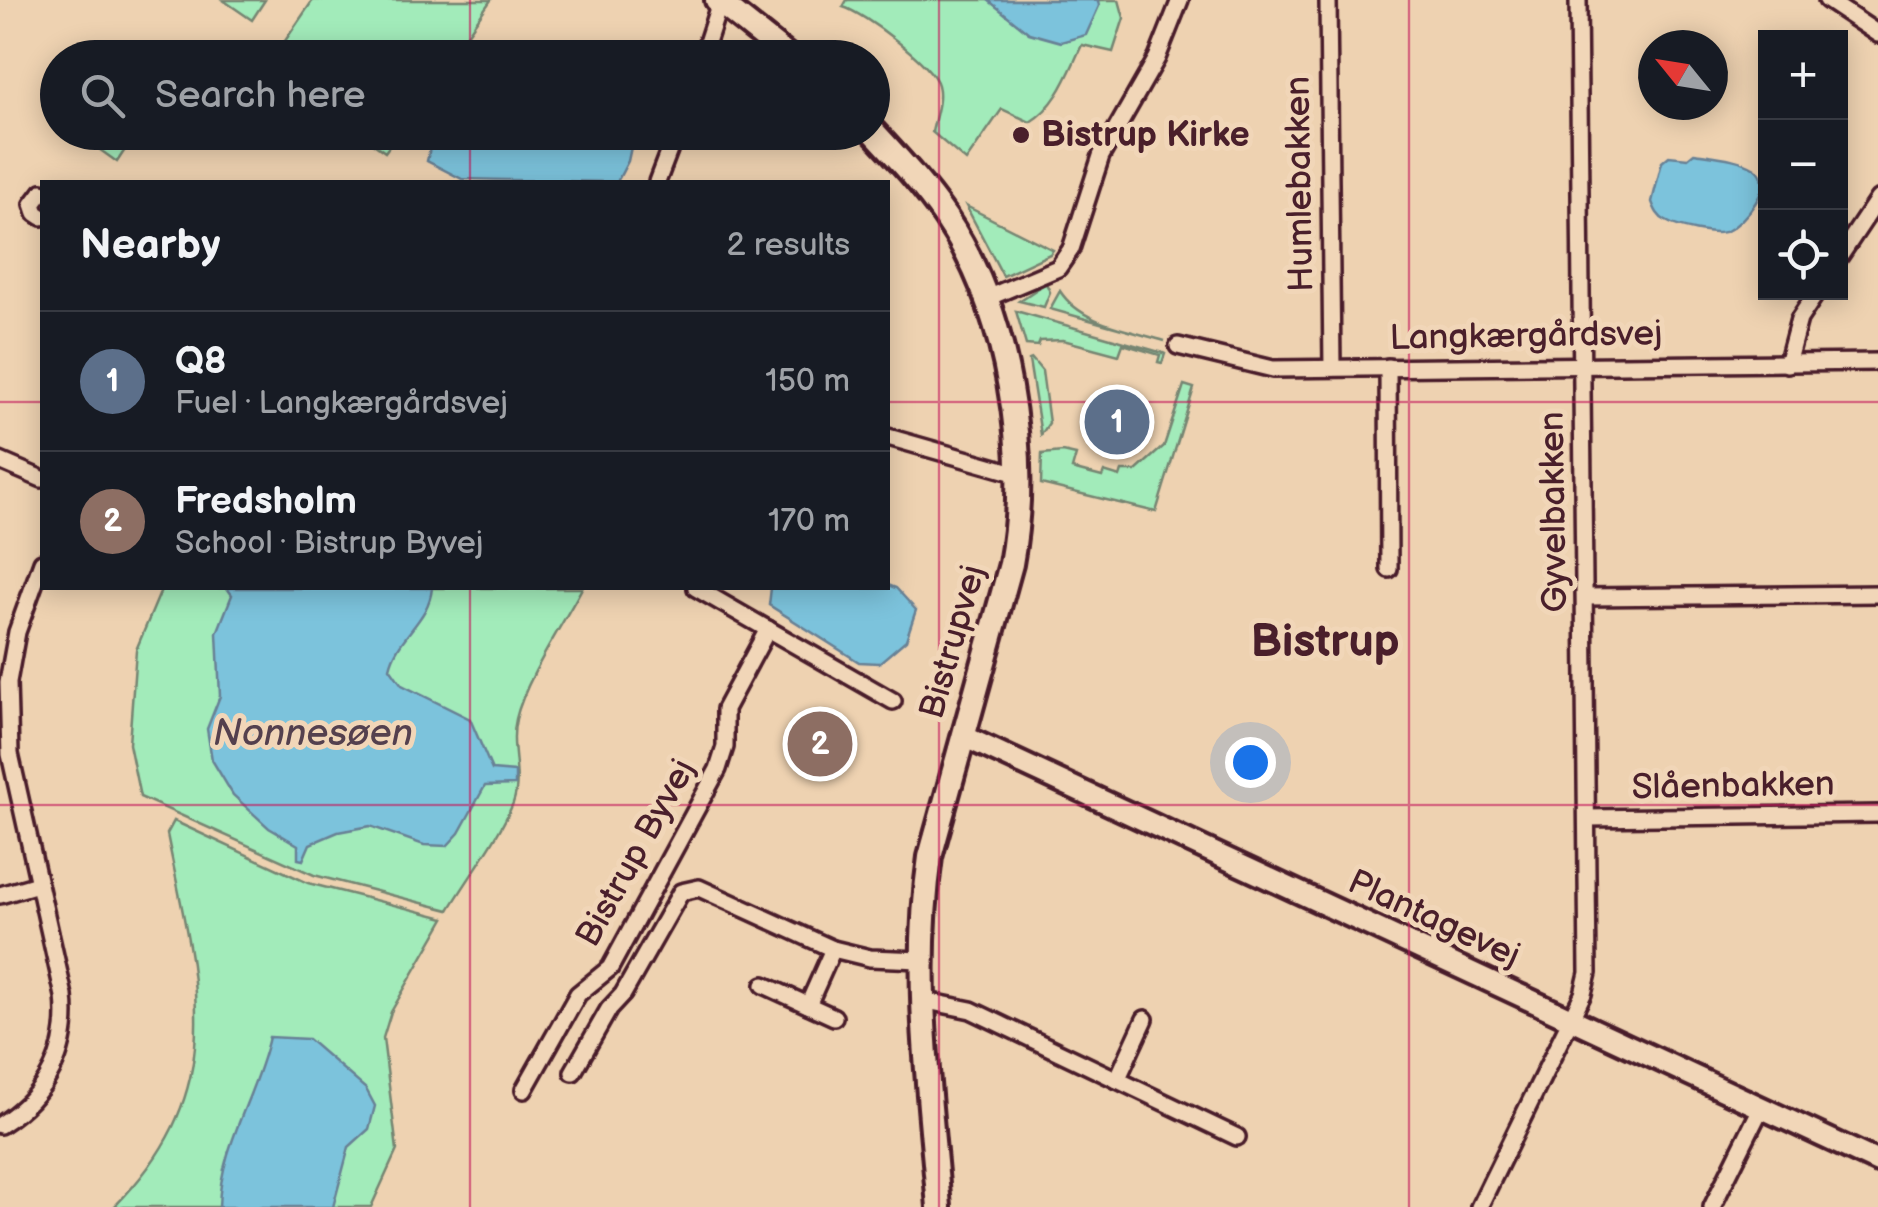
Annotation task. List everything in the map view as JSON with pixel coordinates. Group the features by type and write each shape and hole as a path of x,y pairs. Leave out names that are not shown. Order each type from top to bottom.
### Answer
{"main road":[{"path":"719,1 768,40"},
{"name":"Bistrupvej","path":"889,150 947,220 986,298 1012,400 1018,474 1017,533 1011,564 930,856 921,960 922,1000 940,1207"}],"street":[{"path":"986,298 1058,268 1071,250 1101,156 1157,58 1180,0"},
{"name":"Humlebakken","path":"1328,0 1332,368"},
{"name":"Gyvelbakken","path":"1478,1207 1583,994 1588,973 1578,0"},
{"path":"1828,0 1878,34"},
{"path":"707,40 719,1"},
{"path":"658,180 669,150"},
{"path":"40,195 33,204 40,216"},
{"path":"1848,244 1878,199"},
{"path":"1787,364 1799,320 1812,300"},
{"name":"Langkærgårdsvej","path":"1178,346 1272,369 1878,362"},
{"path":"1388,368 1389,569"},
{"path":"890,438 1018,474"},
{"path":"0,461 40,478"},
{"path":"0,1125 21,1112 46,1083 61,1051 66,1023 64,996 10,754 4,682 16,632 40,567"},
{"path":"700,590 893,701"},
{"path":"1585,597 1878,594"},
{"name":"Bistrup Byvej","path":"524,1090 578,994 610,968 718,768 725,748 726,708 768,629"},
{"name":"Plantagevej","path":"963,736 1878,1162"},
{"name":"Slåenbakken","path":"1588,818 1878,814"},
{"path":"0,894 38,884"},
{"path":"573,1072 681,892 700,888 833,948 870,958 921,960"},
{"path":"808,1005 833,948"},
{"path":"764,985 834,1017"},
{"path":"922,1000 970,1010 1236,1138"},
{"path":"1117,1080 1145,1019"},
{"path":"1712,1207 1761,1108"}],"green space":[{"path":"223,0 265,0 252,20"},
{"path":"313,0 491,0 463,40 286,40"},
{"path":"847,0 1119,0 1124,18 1113,52 1082,45 1061,88 1040,115 1030,122 1002,109 966,161 932,132 939,97 933,76 896,41 843,7"},
{"path":"100,150 125,150 117,162"},
{"path":"966,206 1053,250 1003,276"},
{"path":"1046,283 1050,292 1044,307 1019,301"},
{"path":"1060,291 1080,311 1121,329 1050,309"},
{"path":"1016,311 1165,354 1162,363 1158,362 1160,355 1123,344 1119,355 1063,340 1026,345"},
{"path":"1029,360 1042,371 1049,423 1041,435"},
{"path":"1184,385 1194,388 1156,512 1041,484 1042,454 1076,455 1072,469 1102,477 1104,472 1120,477 1122,471 1136,471 1164,446"},
{"path":"161,590 581,590 536,670 516,719 517,782 513,803 449,910 314,875 140,797 129,744 136,650"},
{"path":"174,821 308,883 445,918 391,1012 383,1038 397,1150 371,1207 114,1207 152,1163 177,1119 191,1075 196,1031 194,985 167,834"}],"water":[{"path":"988,0 1098,0 1099,6 1086,35 1061,42 1029,33"},
{"path":"430,150 630,150 618,180 462,179 427,161"},
{"path":"1694,153 1726,158 1758,172 1756,202 1727,231 1705,232 1678,226 1663,219 1654,208 1662,162 1669,156 1688,158"},
{"path":"890,586 916,610 906,640 879,663 859,662 769,605 771,590 890,590"},
{"name":"Nonnesøen","path":"228,590 432,590 425,610 399,647 390,668 402,685 470,719 492,770 515,772 515,785 485,786 459,833 447,846 424,845 370,826 338,832 310,844 303,860 298,859 298,845 269,828 233,795 212,760 207,729 220,696 217,633 232,595"},
{"path":"269,1037 308,1039 366,1089 375,1106 369,1129 349,1147 333,1207 219,1207 225,1163"}],"place":[{"name":"Bistrup Kirke","path":"1021,135"},
{"name":"Q8","path":"1117,422"},
{"name":"Fredsholm","path":"820,744"}],"district":[{"name":"Bistrup","path":"1325,642"}]}
